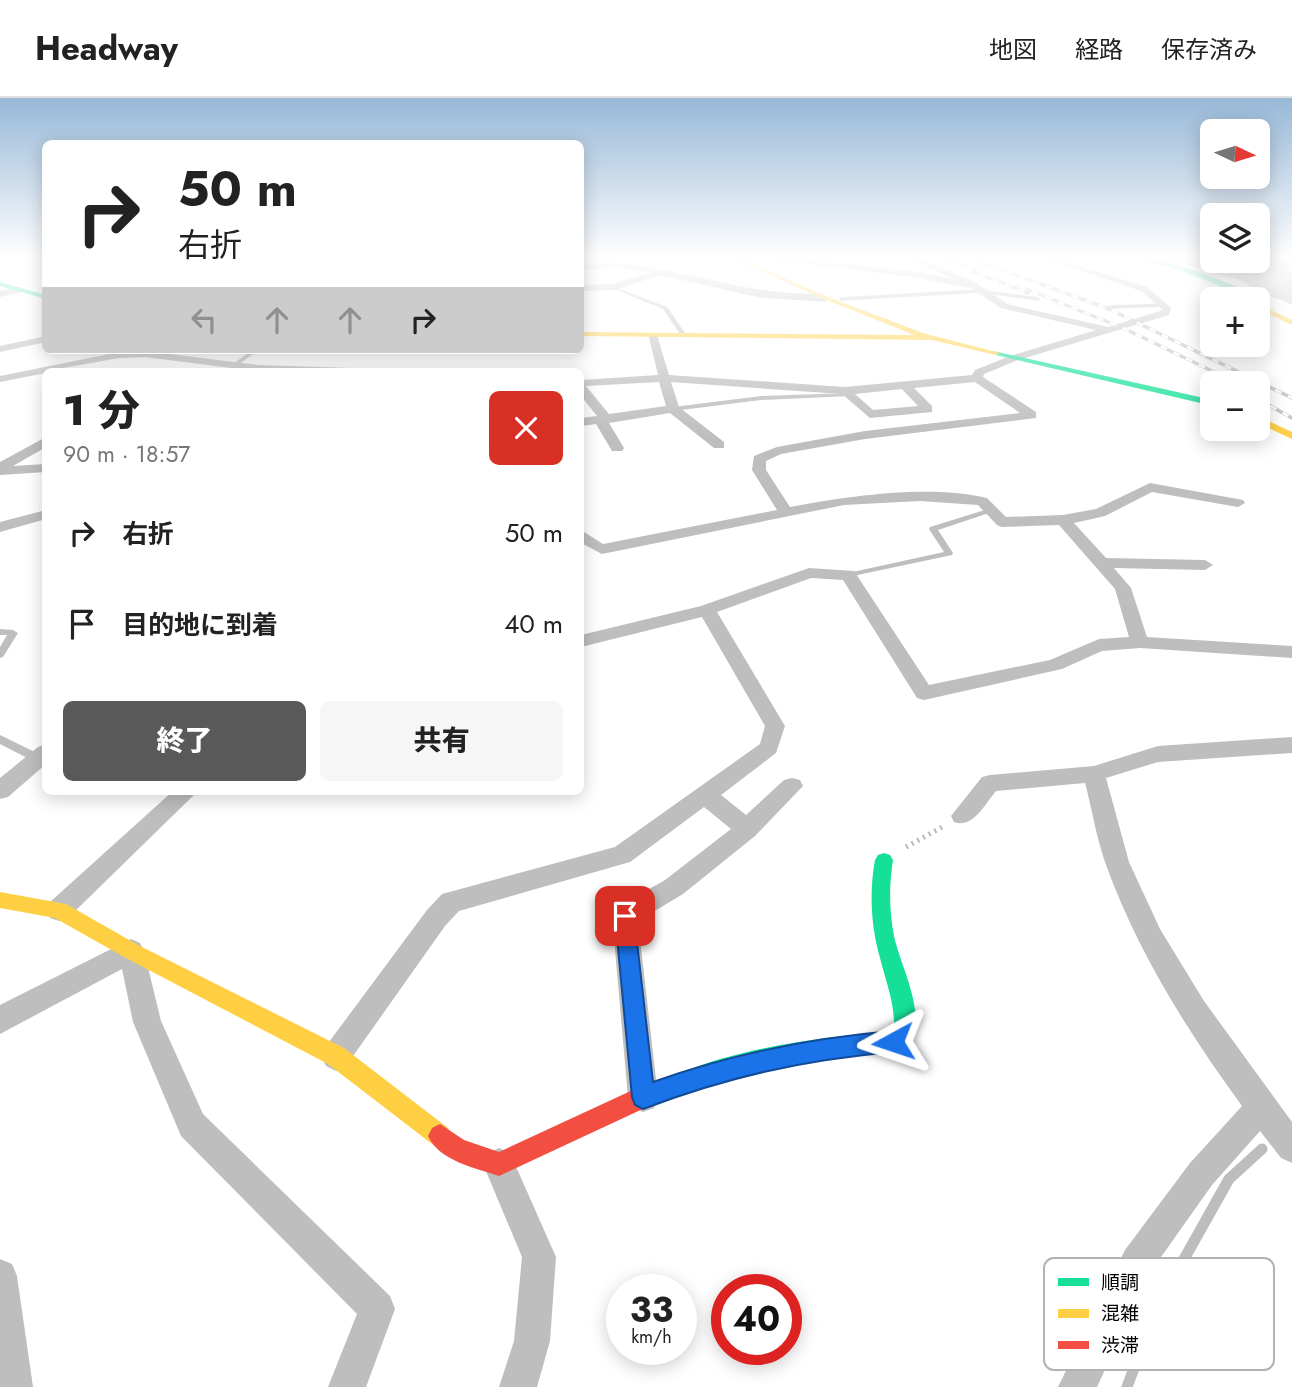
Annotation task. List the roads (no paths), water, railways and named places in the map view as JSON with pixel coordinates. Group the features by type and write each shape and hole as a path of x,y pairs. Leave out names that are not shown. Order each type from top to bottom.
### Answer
{"main road":[{"path":"876,317 932,338 1200,400"},
{"path":"584,334 932,338"},
{"path":"1270,425 1292,436"},
{"path":"0,901 59,910 131,951 336,1056 457,1149 499,1164 643,1097 706,1074 825,1047 893,1042 904,1034 907,1016 890,958 881,903 879,878 884,860"}],"street":[{"path":"1052,317 1108,330"},
{"path":"977,377 979,372 1014,358 1152,317"},
{"path":"0,341 42,333"},
{"path":"652,335 673,408 719,445"},
{"path":"0,349 42,340"},
{"path":"55,368 119,355 145,354 234,368 276,368"},
{"path":"0,379 42,371"},
{"path":"584,386 664,377 847,393 977,377 1032,415 865,435 777,452 759,459 759,470 785,511"},
{"path":"847,393 870,414 928,409 905,385"},
{"path":"584,390 604,420 617,448"},
{"path":"584,422 673,408"},
{"path":"0,470 42,444"},
{"path":"0,470 42,468"},
{"path":"584,537 602,549 844,501 920,497 982,501 1002,522 1063,520 1100,513 1150,487 1238,503"},
{"path":"0,527 42,515"},
{"path":"1063,520 1122,588 1140,642"},
{"path":"1100,562 1205,565"},
{"path":"584,640 707,610 809,572 848,575 924,693 1055,666 1099,645 1140,642 1292,652"},
{"path":"336,1056 436,918 451,902 622,855 769,748 775,726 707,610"},
{"path":"962,816 990,783 1094,774 1158,754 1292,745"},
{"path":"0,791 41,755"},
{"path":"1094,774 1117,861 1160,956 1261,1107 1292,1147"},
{"path":"643,1097 625,916 674,887 747,829 792,786"},
{"path":"704,794 747,829"},
{"path":"59,910 183,795"},
{"path":"0,1020 131,951 147,1022 192,1125 377,1309 347,1387"},
{"path":"1140,1258 1201,1174 1261,1107"},
{"path":"499,1164 539,1257 532,1341 518,1387"},
{"path":"0,1276 14,1387"},
{"path":"1077,1387 1085,1370"}],"lane":[{"path":"671,317 684,336"},
{"path":"234,368 250,354"},
{"path":"673,408 761,398 847,393"},
{"path":"848,575 949,553 933,529 991,511"},
{"path":"0,632 13,633 0,655"},
{"path":"0,739 41,755"}],"waterway":[{"path":"1185,1258 1229,1179 1262,1149"},
{"path":"1127,1387 1133,1370"}],"railway":[{"path":"1096,317 1212,371"},
{"path":"1126,317 1292,398"},
{"path":"1270,406 1292,418"}]}
